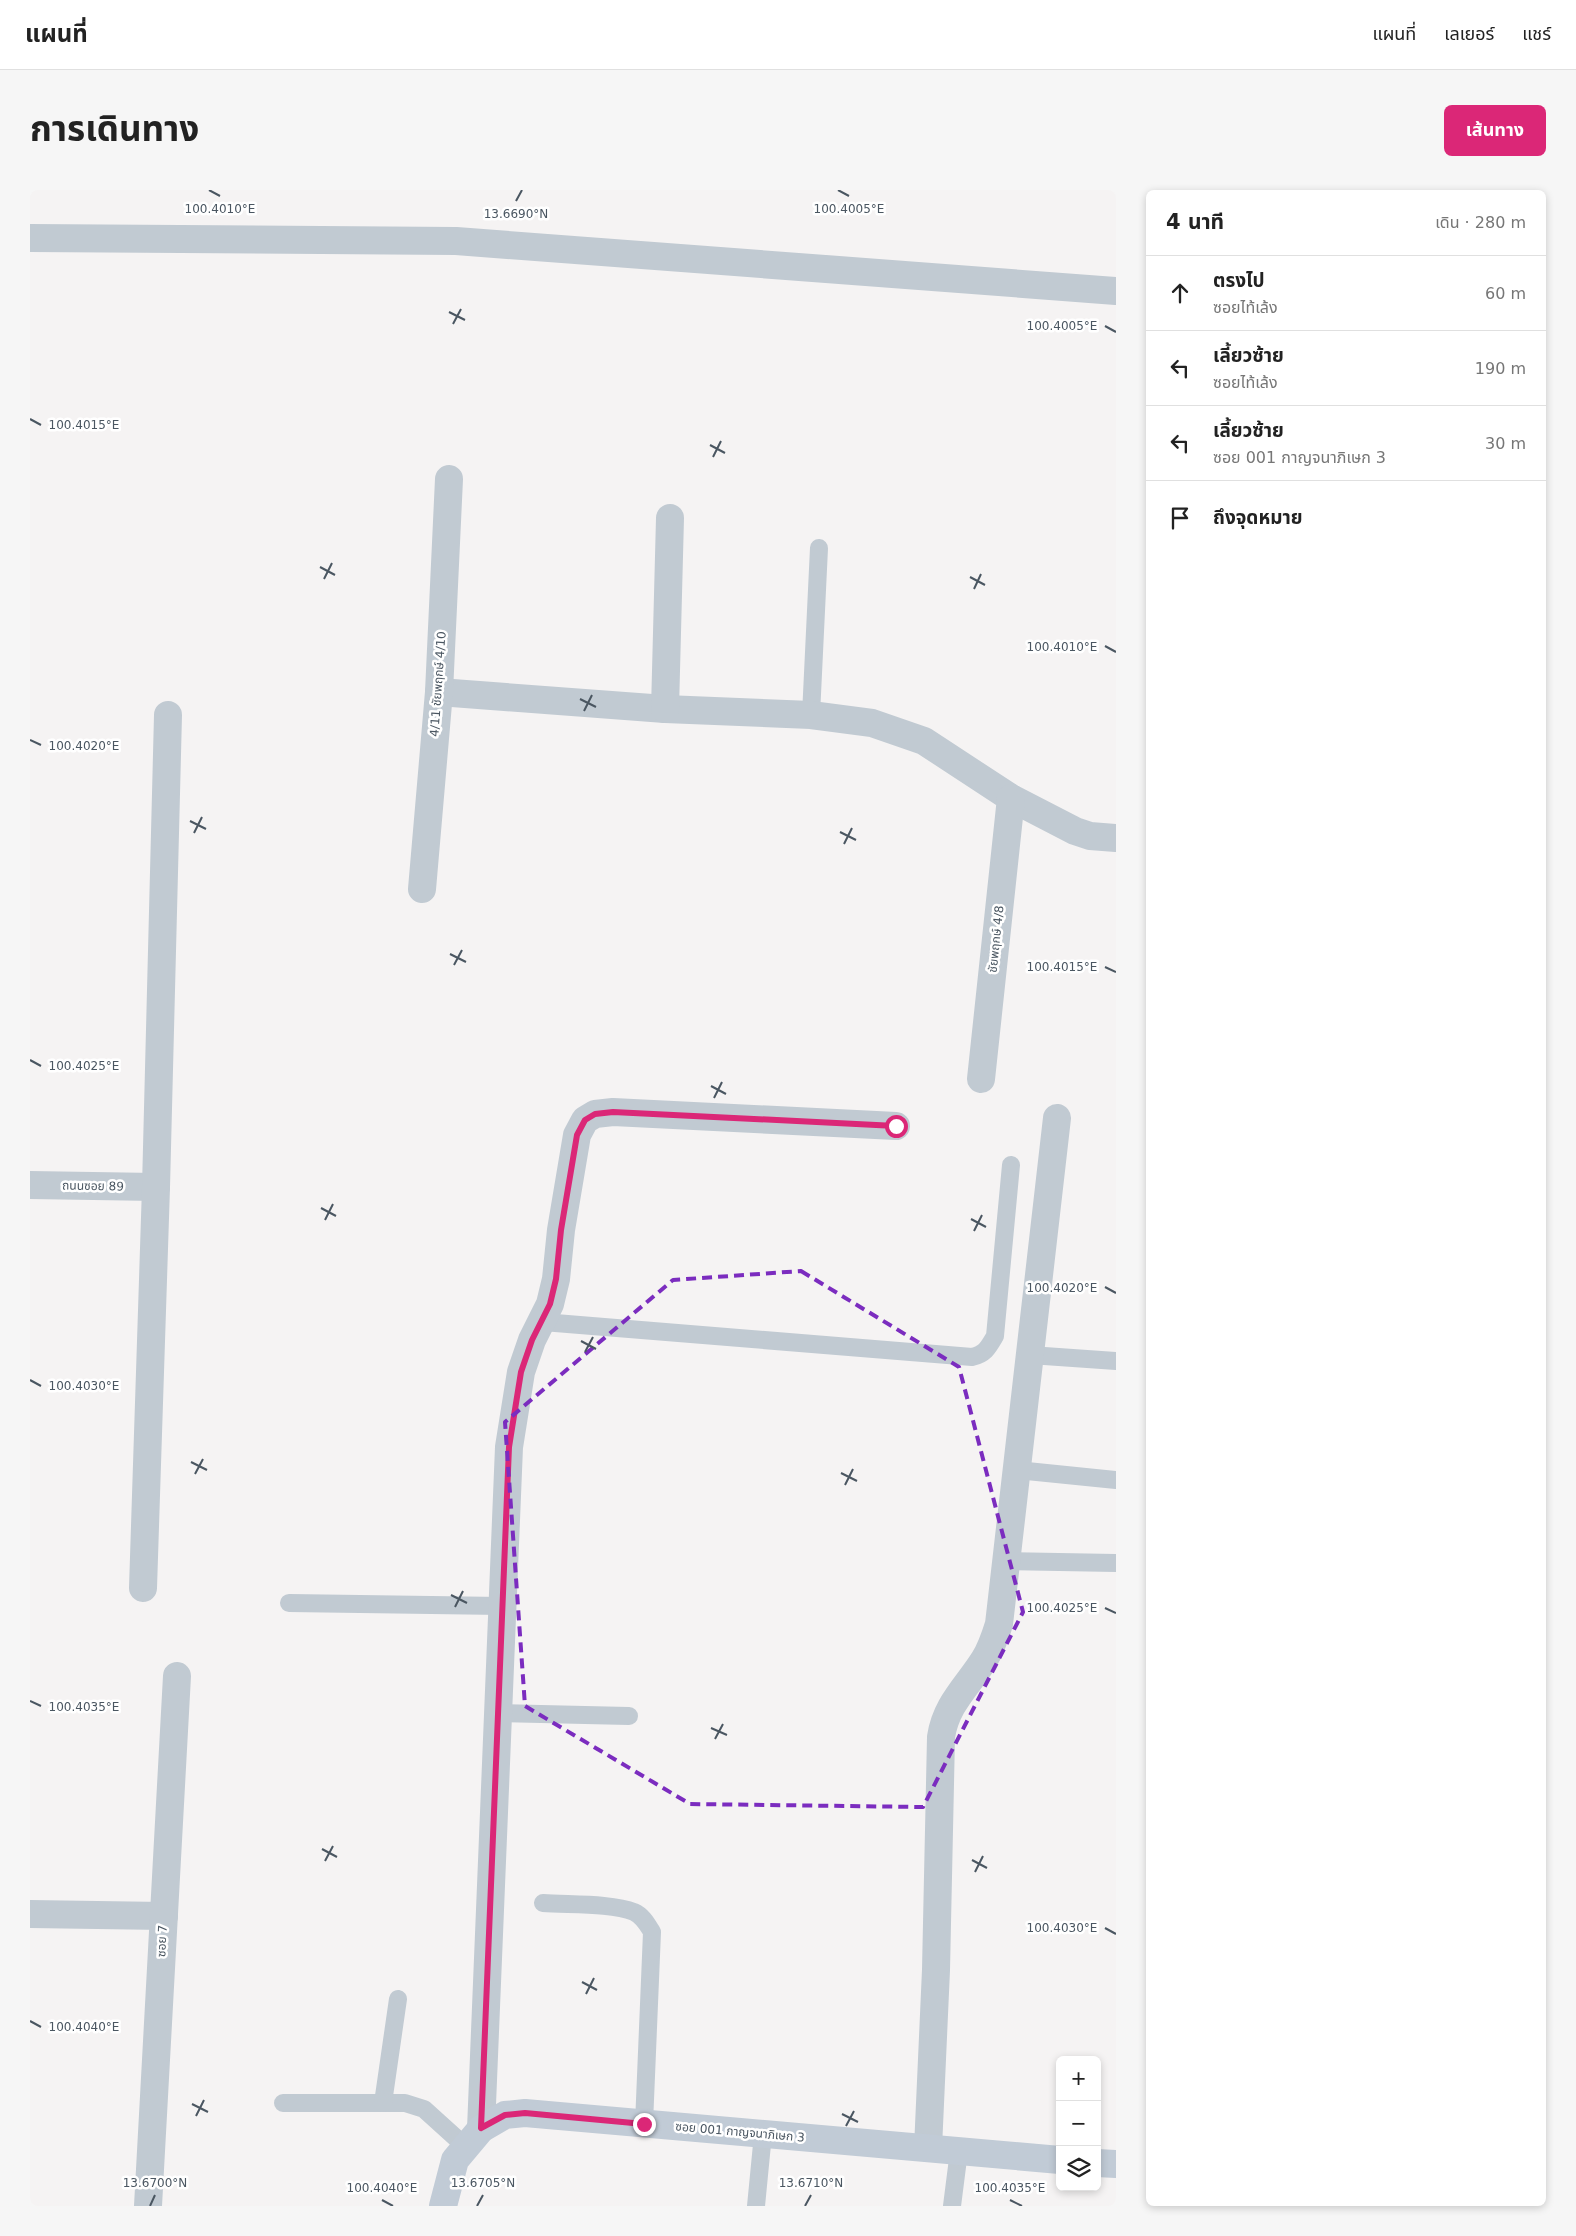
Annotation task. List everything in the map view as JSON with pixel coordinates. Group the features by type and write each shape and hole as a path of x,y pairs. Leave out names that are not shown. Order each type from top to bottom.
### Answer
{"street":[{"path":"30,238 456,241 1116,291"},
{"name":"4/11 ชัยพฤกษ์ 4/10","path":"422,889 439,692 449,479"},
{"path":"665,709 670,518"},
{"path":"439,692 665,709 810,715 872,723 924,741 1011,798 1075,831 1090,836 1116,838"},
{"path":"143,1588 156,1187 168,715"},
{"name":"ชัยพฤกษ์ 4/8","path":"981,1079 1011,798"},
{"path":"473,2138 498,1713 509,1447 521,1372 532,1340 543,1322 556,1279 561,1230 577,1135 585,1120 595,1114 622,1112 896,1126"},
{"path":"928,2148 936,1970 941,1737 943,1720 950,1707 984,1660 993,1643 999,1624 1057,1118"},
{"name":"ถนนซอย 89","path":"30,1185 156,1187"},
{"name":"ซอย 7","path":"148,2206 177,1676"},
{"path":"30,1914 164,1916"},
{"name":"ซอย 001 กาญจนาภิเษก 3","path":"444,2206 455,2160 473,2138 505,2115 525,2113 1056,2160"},
{"path":"1101,2163 1116,2164"}],"lane":[{"path":"810,715 819,548"},
{"path":"543,1322 972,1357 982,1355 995,1336 1011,1165"},
{"path":"1030,1356 1116,1361"},
{"path":"1017,1470 1116,1480"},
{"path":"1007,1561 1116,1563"},
{"path":"289,1603 502,1606"},
{"path":"498,1713 629,1716"},
{"path":"543,1903 618,1908 635,1912 645,1920 652,1932 644,2124"},
{"path":"383,2103 398,1999"},
{"path":"283,2104 405,2103 424,2109 473,2138"},
{"path":"756,2206 763,2134"},
{"path":"952,2206 959,2151"}],"highlighted area":[{"path":"801,1271 959,1367 1023,1612 923,1807 690,1804 525,1706 505,1422 673,1280"}],"route":[{"path":"644,2124 525,2113 505,2115 481,2128 509,1447 521,1372 532,1340 543,1322 550,1304 556,1279 561,1230 577,1135 585,1120 595,1114 613,1112 896,1126"}]}
